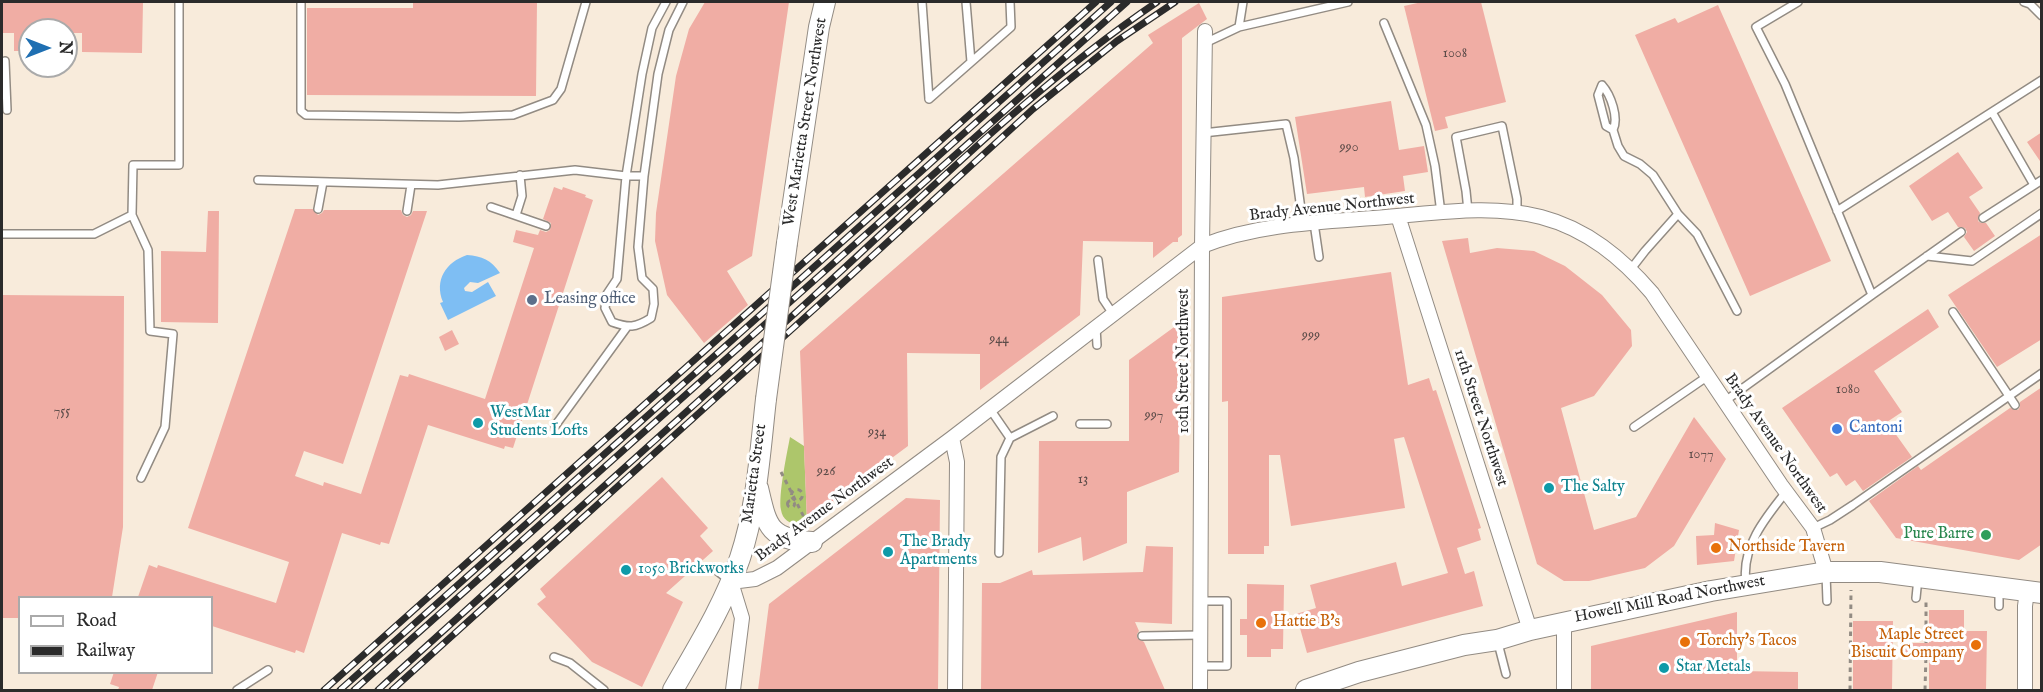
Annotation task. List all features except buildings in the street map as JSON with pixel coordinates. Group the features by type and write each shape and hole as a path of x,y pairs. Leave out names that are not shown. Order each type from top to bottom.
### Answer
{"street":[{"name":"West Marietta Street Northwest","path":"787,243 819,27 825,2"},
{"name":"10th Street Northwest","path":"1200,690 1205,37"},
{"name":"Brady Avenue Northwest","path":"731,582 755,579 777,568 810,533 952,438 1202,246 1222,238 1309,224 1468,211 1517,212 1565,225 1608,249 1631,270 1652,294 1786,492 1813,528 1826,572"},
{"name":"11th Street Northwest","path":"1398,216 1530,630"},
{"name":"Marietta Street","path":"674,690 731,582 749,525 787,243"},
{"path":"952,438 957,462 955,690"},
{"path":"756,480 770,528 780,536 797,541 810,533"},
{"name":"Howell Mill Road Northwest","path":"1309,690 1359,672 1426,654 1497,640 1564,622 1746,584 1826,572 1880,572 1919,576 1999,596 2034,592"},
{"path":"731,582 742,618 733,690"},
{"path":"2025,690 2025,606 2034,592"},
{"path":"1564,622 1564,690"}],"lane":[{"path":"141,478 165,427 173,334 150,331 148,250 132,215 133,165 179,165 179,2"},
{"path":"301,2 301,111 306,114 459,117 513,115 553,100 561,89 586,2"},
{"path":"666,2 652,28 642,74 626,176 617,279 608,294 605,308 612,322 627,327 640,325 651,318 654,304 653,289 642,279 638,247 644,176 658,74 669,30 683,2"},
{"path":"922,2 929,99 1011,27 1010,2"},
{"path":"966,2 971,62"},
{"path":"1239,27 1243,2"},
{"path":"1205,37 1348,2"},
{"path":"1798,2 1756,27 1785,84 1872,295"},
{"path":"2024,2 2030,4 2042,16"},
{"path":"1384,23 1426,125 1432,146 1441,213"},
{"path":"5,61 7,110"},
{"path":"1837,211 2042,80"},
{"path":"1613,130 1606,126 1598,95 1602,85 1608,92 1616,123 1613,130 1618,146 1624,156 1640,164 1653,175 1678,214 1697,234 1737,311"},
{"path":"1992,112 2034,185"},
{"path":"1203,133 1286,124 1319,257"},
{"path":"1468,211 1456,137 1502,126 1517,199 1517,212"},
{"path":"258,180 438,185 575,170 644,176"},
{"path":"516,215 522,196 520,175"},
{"path":"1983,218 2042,180"},
{"path":"318,209 323,182"},
{"path":"407,211 411,185"},
{"path":"491,207 546,226"},
{"path":"1927,256 1972,261 2042,213"},
{"path":"1631,270 1678,214"},
{"path":"2,234 94,234 132,215"},
{"path":"1725,401 1961,232"},
{"path":"1098,260 1103,299 1113,314"},
{"path":"1953,312 2015,405"},
{"path":"555,426 627,327"},
{"path":"1096,327 1097,345"},
{"path":"1813,528 1853,505 2042,373"},
{"path":"1634,427 1708,376"},
{"path":"990,409 1010,438"},
{"path":"999,553 1001,457 1010,438 1053,416"},
{"path":"1080,424 1107,424"},
{"path":"1746,584 1744,570 1747,554 1764,520 1786,492"},
{"path":"712,567 731,582"},
{"path":"1826,572 1827,601"},
{"path":"1916,598 1919,576"},
{"path":"1200,666 1227,666 1227,601 1201,601"},
{"path":"1142,636 1201,635"},
{"path":"1497,640 1506,674"},
{"path":"554,657 570,663 604,690"},
{"path":"237,690 268,670"}],"path":[{"path":"782,472 810,533"},
{"path":"792,493 796,489 801,491 801,499 794,501"},
{"path":"1850,690 1851,590"},
{"path":"1926,595 1926,643"},
{"path":"1925,690 1926,654"}],"green space":[{"path":"790,437 804,446 807,522 799,524 791,523 784,518 780,504"}],"water":[{"path":"467,255 486,260 500,273 478,283 470,282 464,288 465,291 472,292 488,282 496,296 448,320 440,303 443,302 441,279 453,262"}],"railway":[{"path":"324,690 1096,2"},
{"path":"340,690 1111,2"},
{"path":"354,690 1127,2"},
{"path":"378,690 982,142 1067,69 1157,2"},
{"path":"392,690 1033,109 1117,41 1175,2"}],"place":[{"name":"Leasing office","path":"532,300"},
{"name":"WestMar Students Lofts","path":"478,423"},
{"name":"Cantoni","path":"1837,429"},
{"name":"The Salty","path":"1549,488"},
{"name":"Pure Barre","path":"1986,535"},
{"name":"Northside Tavern","path":"1716,548"},
{"name":"The Brady Apartments","path":"888,552"},
{"name":"1050 Brickworks","path":"626,570"},
{"name":"Hattie B's","path":"1261,623"},
{"name":"Torchy's Tacos","path":"1685,642"},
{"name":"Maple Street Biscuit Company","path":"1976,645"},
{"name":"Star Metals","path":"1664,668"}]}
